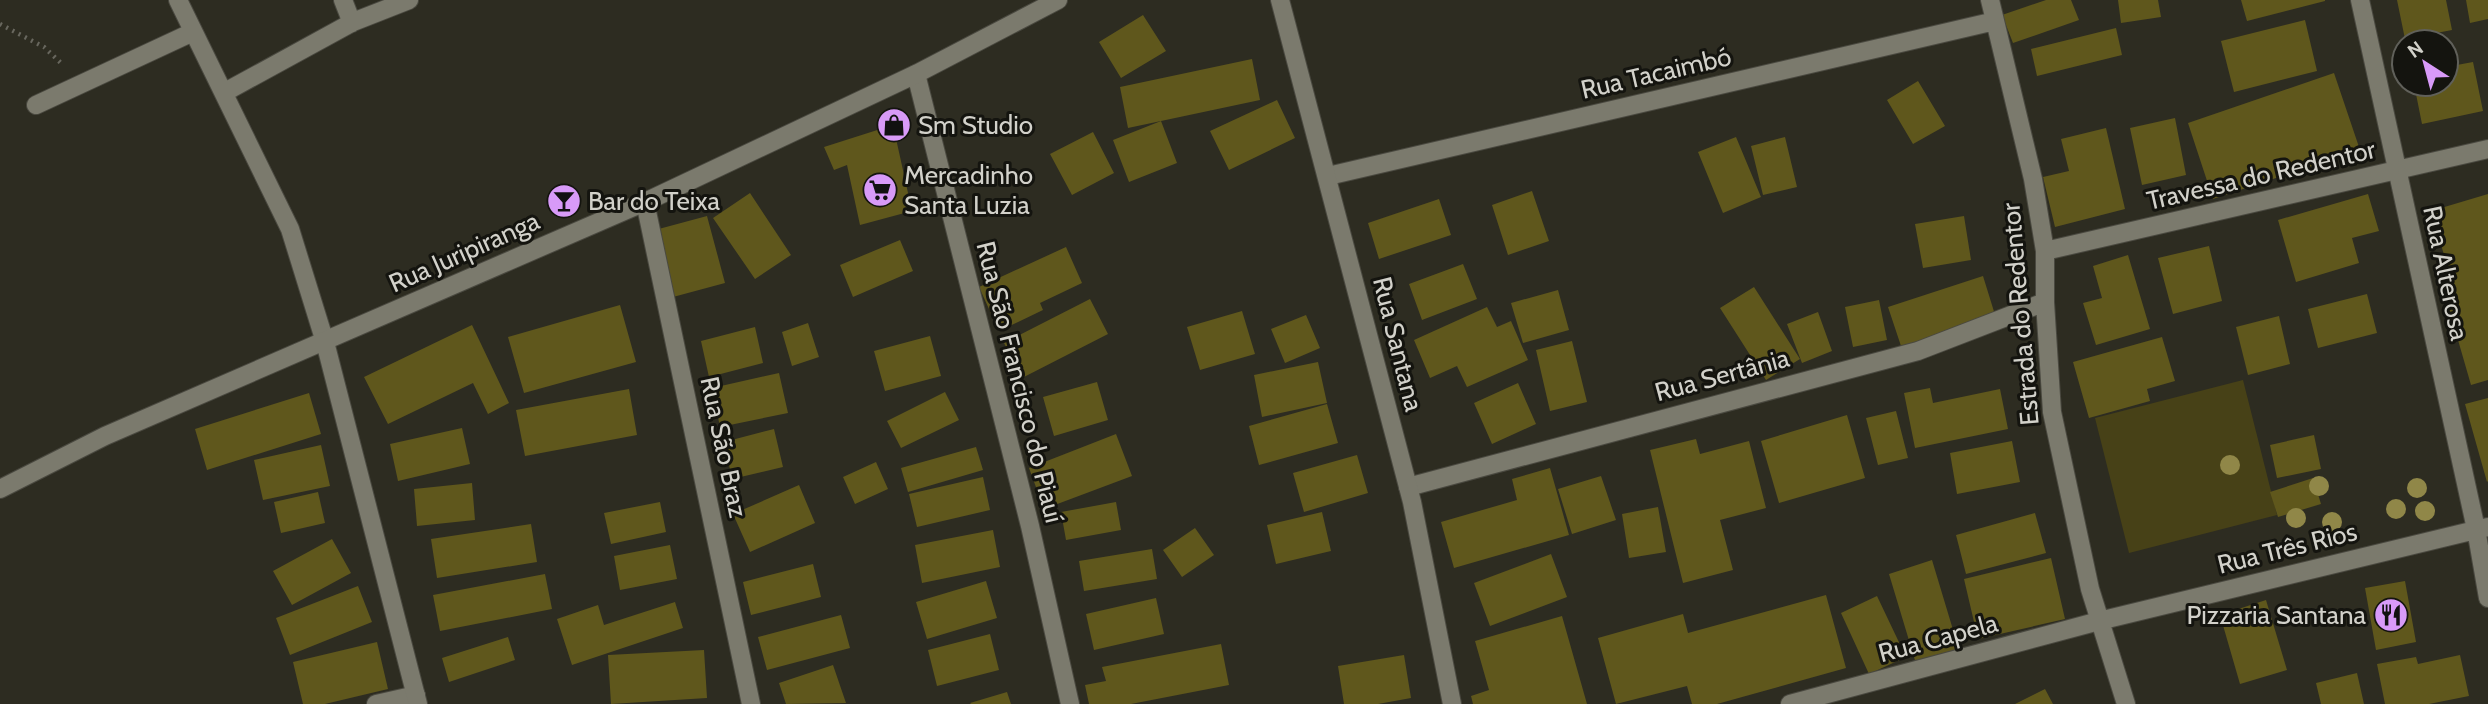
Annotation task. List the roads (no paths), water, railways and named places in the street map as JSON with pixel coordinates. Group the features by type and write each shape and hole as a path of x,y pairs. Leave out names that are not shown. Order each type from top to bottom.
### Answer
{"street":[{"path":"178,0 290,229 325,342 417,700 376,704"},
{"path":"343,0 352,23"},
{"path":"225,92 352,23 409,0"},
{"name":"Rua Juripiranga","path":"0,489 106,436 645,201 916,74 1058,0"},
{"name":"Rua Santana","path":"1280,0 1408,487 1452,704"},
{"name":"Estrada do Redentor","path":"1990,0 2033,179 2045,251 2045,302 2052,412 2099,621 2126,704"},
{"name":"Rua Alterosa","path":"2360,0 2482,528 2488,598"},
{"name":"Rua Tacaimbó","path":"1328,176 1995,21"},
{"path":"36,105 192,32"},
{"name":"Rua São Francisco do Piauí","path":"916,74 1030,526 1070,704"},
{"name":"Travessa do Redentor","path":"2045,251 2488,149"},
{"name":"Rua São Braz","path":"645,201 751,704"},
{"name":"Rua Sertânia","path":"1408,487 1918,351 2045,302"},
{"name":"Rua Três Rios","path":"2099,621 2482,528"},
{"name":"Rua Capela","path":"1790,704 2099,621"}],"place":[{"name":"Sm Studio","path":"894,125"},
{"name":"Mercadinho Santa Luzia","path":"880,190"},
{"name":"Bar do Teixa","path":"564,201"},
{"name":"Pizzaria Santana","path":"2391,615"}]}
